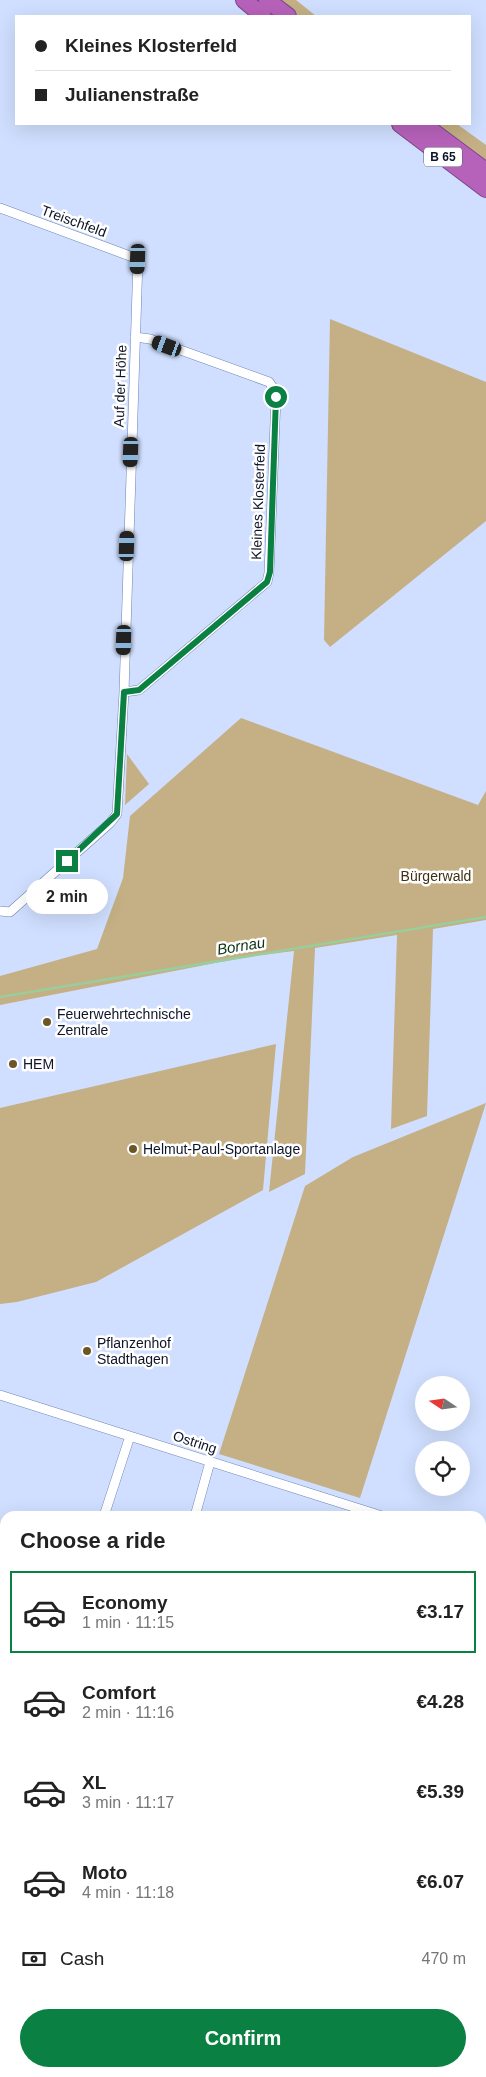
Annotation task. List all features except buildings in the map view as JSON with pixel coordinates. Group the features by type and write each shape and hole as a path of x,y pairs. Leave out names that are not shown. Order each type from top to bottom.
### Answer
{"highway":[{"path":"244,0 262,15"},
{"path":"267,0 287,15"},
{"name":"B 65","path":"401,125 486,189"},
{"name":"B 65","path":"424,125 486,171"}],"street":[{"name":"Treischfeld","path":"0,208 138,259"},
{"name":"Auf der Höhe","path":"0,911 10,912 110,823 117,814 124,692 138,259"},
{"name":"Kleines Klosterfeld","path":"124,692 139,690 267,582 270,572 276,397 274,389 269,382 150,339 135,337"},
{"name":"Ostring","path":"0,1395 366,1511"},
{"path":"106,1511 130,1436"},
{"path":"196,1511 210,1462"}],"green space":[{"path":"279,0 296,0 315,15 298,15"},
{"path":"439,125 458,125 486,145 486,160"},
{"path":"330,319 486,382 486,521 330,647 324,640"},
{"name":"Bürgerwald","path":"241,718 478,805 486,791 486,920 433,929 427,1116 391,1129 397,935 315,948 305,1174 269,1192 294,951 246,957 0,1005 0,976 97,949 123,878 130,816"},
{"path":"127,754 149,784 125,805"},
{"name":"Helmut-Paul-Sportanlage","path":"276,1044 263,1190 96,1282 17,1302 0,1304 0,1108"},
{"path":"486,1103 360,1498 219,1454 305,1186 353,1157"}],"waterway":[{"name":"Bornau","path":"0,997 486,917"}],"place":[{"name":"Feuerwehrtechnische Zentrale","path":"47,1022"},
{"name":"HEM","path":"13,1064"},
{"name":"Helmut-Paul-Sportanlage","path":"133,1149"},
{"name":"Pflanzenhof Stadthagen","path":"87,1351"}],"route":[{"path":"67,861 110,823 117,814 124,692 139,690 267,582 270,572 276,397"}]}
